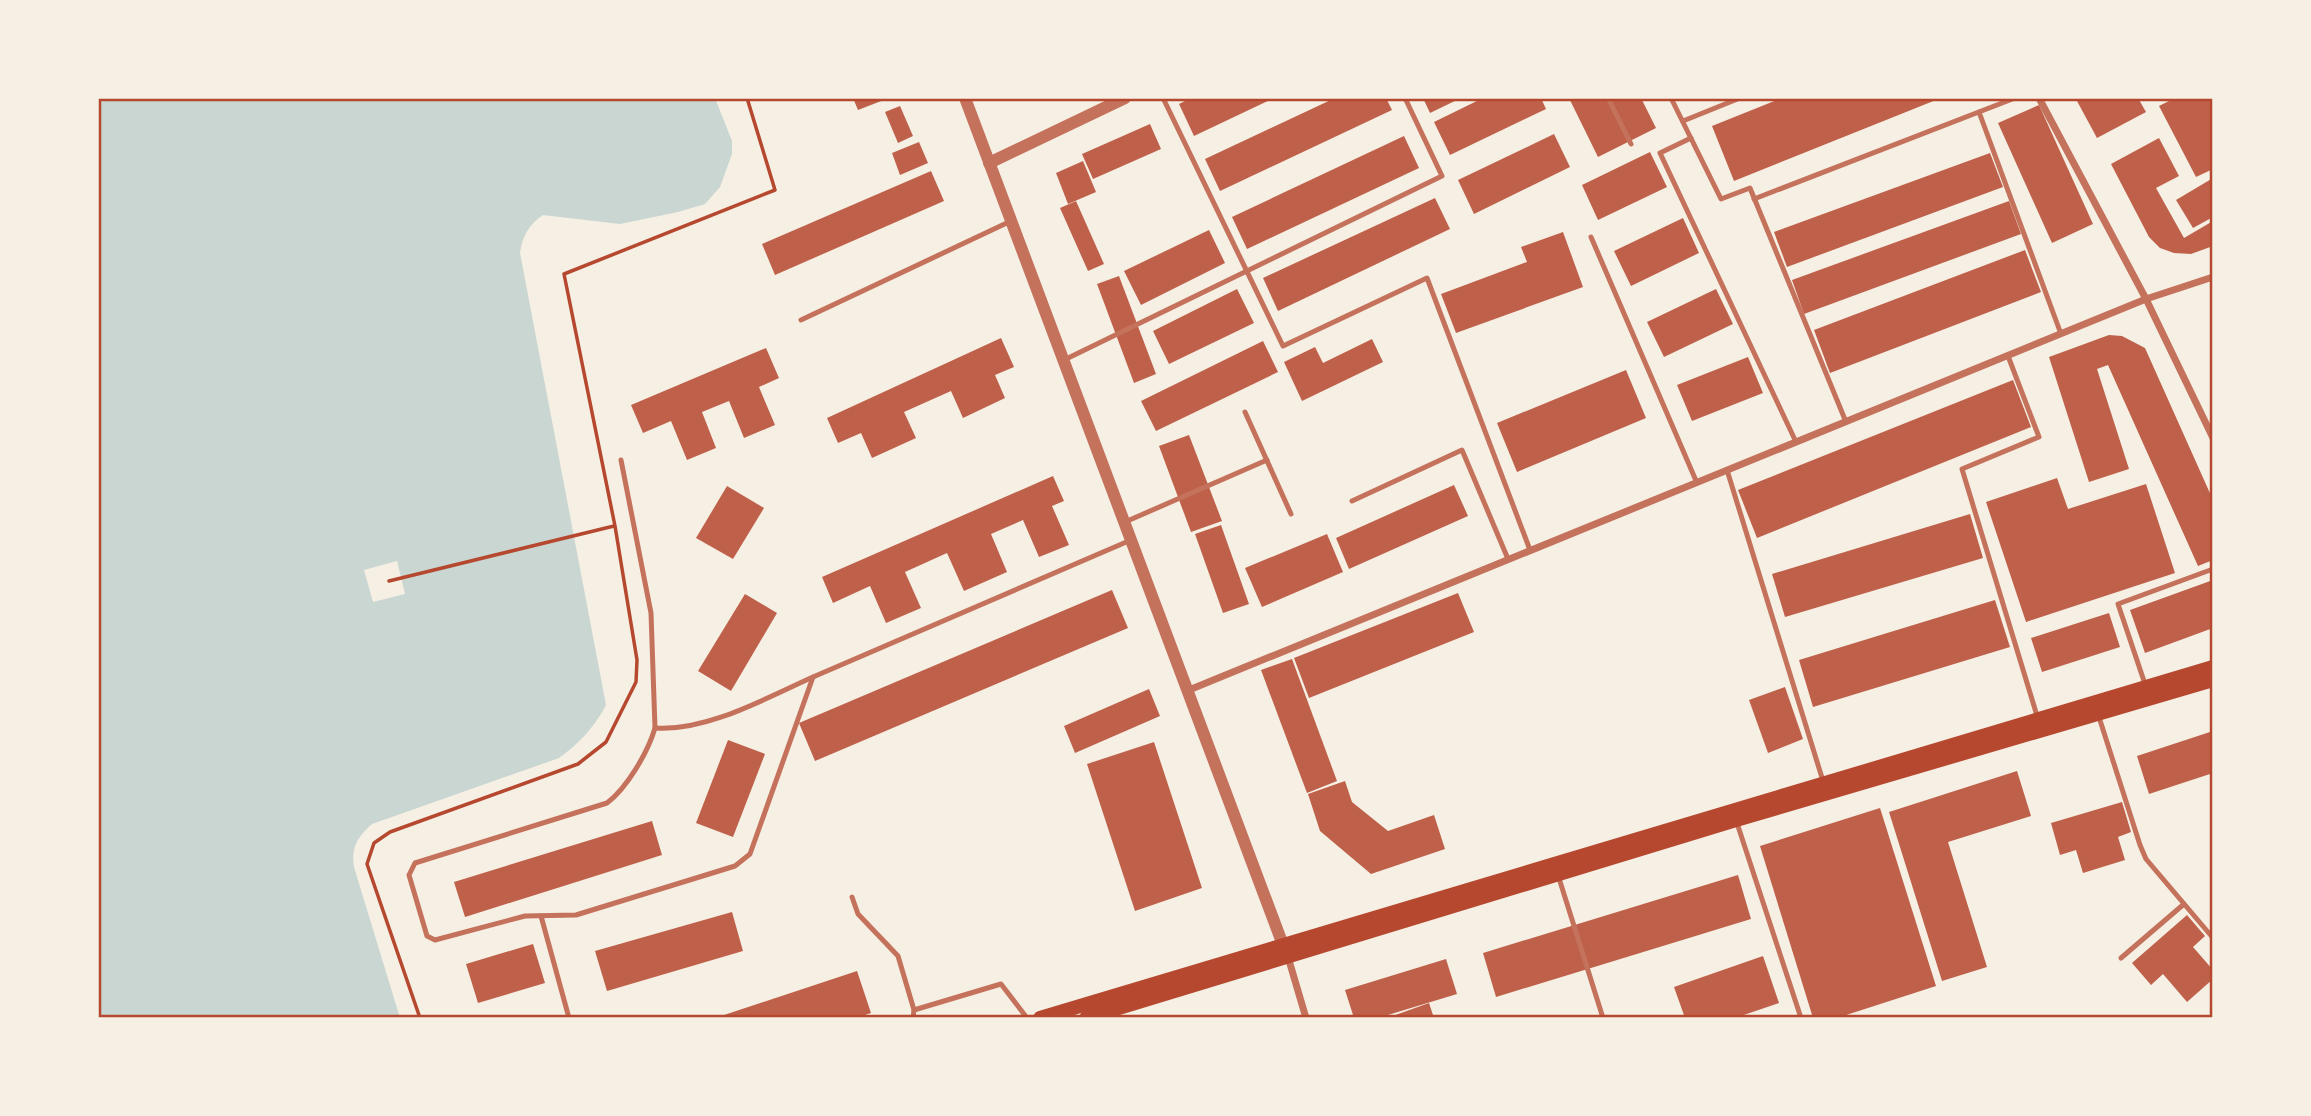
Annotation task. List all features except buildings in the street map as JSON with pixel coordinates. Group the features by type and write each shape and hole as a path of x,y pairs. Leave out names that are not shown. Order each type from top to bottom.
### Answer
{"main road":[{"path":"1086,1018 1285,950 1824,783 2213,667"},
{"path":"1040,1018 1558,875 2213,680"}],"street":[{"path":"965,98 1189,690 1285,950 1306,1018"},
{"path":"989,163 1125,98"},
{"path":"2039,98 2146,299 2213,438"},
{"path":"1189,690 2146,299 2213,278"}],"lane":[{"path":"1163,98 1283,346 1427,278 1531,550"},
{"path":"1064,360 1442,176 1405,98"},
{"path":"1608,98 1631,144"},
{"path":"1671,98 1721,199 1749,188 1846,422"},
{"path":"1682,121 1740,98"},
{"path":"1754,199 2015,98"},
{"path":"1979,112 2061,334"},
{"path":"1691,138 1660,153 1796,442"},
{"path":"801,320 1012,221"},
{"path":"1591,237 1697,483"},
{"path":"2008,356 2039,437 1962,469 2038,719"},
{"path":"1245,412 1291,514"},
{"path":"1352,501 1462,450 1508,559"},
{"path":"621,460 651,613 655,728 651,740 622,790 607,803 422,860 410,868 409,875 427,936 435,940 525,916 576,915 743,862 750,854 813,677"},
{"path":"1125,522 1267,460"},
{"path":"1727,470 1824,783"},
{"path":"655,728 669,729 707,722 1132,539"},
{"path":"2147,687 2118,604 2213,569"},
{"path":"2098,714 2140,845 2154,870 2213,937"},
{"path":"1736,821 1800,1017 1792,1018"},
{"path":"1558,875 1603,1018"},
{"path":"852,897 858,914 898,956 914,1010 913,1018"},
{"path":"2121,958 2184,904"},
{"path":"541,916 569,1018"},
{"path":"914,1010 1001,984 1027,1018"}],"path":[{"path":"420,1018 367,864 374,843 390,832 578,764 606,742 636,682 637,660 615,526 564,274 775,190 747,98"},
{"path":"389,581 633,522"}],"shaded area":[{"path":"98,98 715,98 732,141 732,154 720,187 705,204 620,224 543,215 530,227 522,242 520,253 606,705 586,734 559,758 372,824 359,838 354,848 354,867 400,1018 98,1018","holes":["397,561 405,594 373,602 364,570"]}]}
